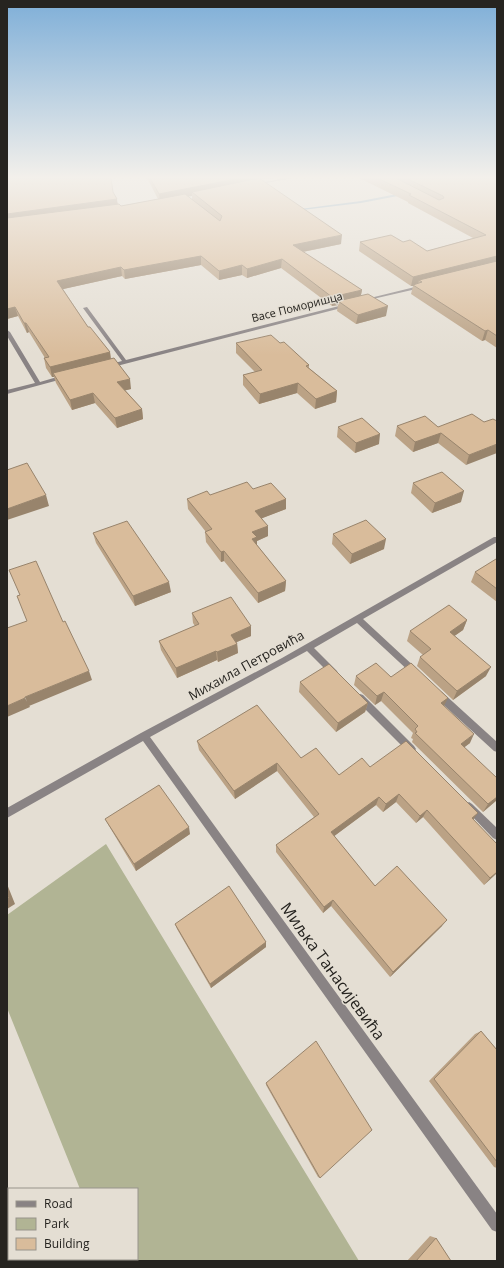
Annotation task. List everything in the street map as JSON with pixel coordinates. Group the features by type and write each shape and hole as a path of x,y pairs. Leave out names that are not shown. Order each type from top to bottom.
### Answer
{"street":[{"name":"Васе Поморишца","path":"359,302 426,285"},
{"name":"Васе Поморишца","path":"103,368 352,304"},
{"path":"85,308 124,362"},
{"path":"7,332 39,384"},
{"path":"7,392 67,376"},
{"name":"Михаила Петровића","path":"7,813 144,736 308,647 497,539"},
{"path":"357,618 421,678"},
{"path":"308,647 342,680"},
{"path":"433,689 497,748"},
{"path":"353,691 419,758"},
{"name":"Миљка Танасијевића","path":"144,736 497,1225"},
{"path":"464,802 497,835"}],"green space":[{"path":"106,844 359,1261 110,1261 138,1260 138,1188 80,1188 7,1008 7,915"}],"building":[{"path":"7,237 331,237 293,245 362,290 332,297 282,259 247,269 242,265 219,271 201,256 124,270 121,267 57,281 88,327 90,327 110,352 50,367 44,358 49,357 26,323 24,323 15,307 7,309"},
{"path":"381,237 395,237 403,242 410,240 427,251 478,237 497,237 497,256 413,277 360,242"},
{"path":"497,261 497,336 488,330 485,331 413,285 422,282 419,280"},
{"path":"368,294 388,306 358,315 338,301"},
{"path":"271,335 280,343 284,342 309,365 306,366 337,391 316,399 298,383 260,394 243,375 262,370 236,343"},
{"path":"114,358 130,379 117,382 142,409 115,418 93,393 70,400 53,373"},
{"path":"472,414 484,422 493,419 497,421 497,444 469,455 441,433 415,442 397,426 425,416 438,427"},
{"path":"362,418 380,434 356,443 338,427"},
{"path":"27,463 46,495 7,509 7,470"},
{"path":"442,472 464,491 435,503 413,483"},
{"path":"247,482 253,489 271,483 286,499 255,511 268,526 252,532 257,537 252,539 286,581 258,593 224,551 221,552 205,532 212,529 187,499 207,491 210,495"},
{"path":"366,520 386,539 352,554 333,534"},
{"path":"127,521 169,582 133,596 93,533"},
{"path":"497,559 497,589 475,572"},
{"path":"36,561 63,622 65,621 89,671 25,697 7,706 7,628 27,621 17,596 20,595 9,570"},
{"path":"231,597 251,626 231,635 237,644 176,668 159,641 199,624 192,613"},
{"path":"449,605 467,620 450,632 491,667 457,691 420,657 431,649 410,631"},
{"path":"376,663 391,677 411,663 448,698 441,703 474,734 461,744 497,778 497,797 488,804 415,733 417,732 415,729 418,726 384,692 377,696 356,676"},
{"path":"329,664 368,703 338,723 300,682"},
{"path":"257,705 301,758 316,748 339,775 362,758 370,767 406,741 478,813 472,818 497,844 497,872 490,878 427,810 420,816 399,794 386,804 379,797 331,832 375,886 397,866 447,920 393,972 333,900 324,907 276,845 319,814 277,763 234,791 197,741"},
{"path":"159,785 189,827 134,864 105,819"},
{"path":"229,886 266,942 210,984 175,924"},
{"path":"481,1031 497,1050 497,1162 434,1079"},
{"path":"316,1041 372,1130 320,1178 266,1083"},
{"path":"436,1238 451,1261 416,1261"}]}
